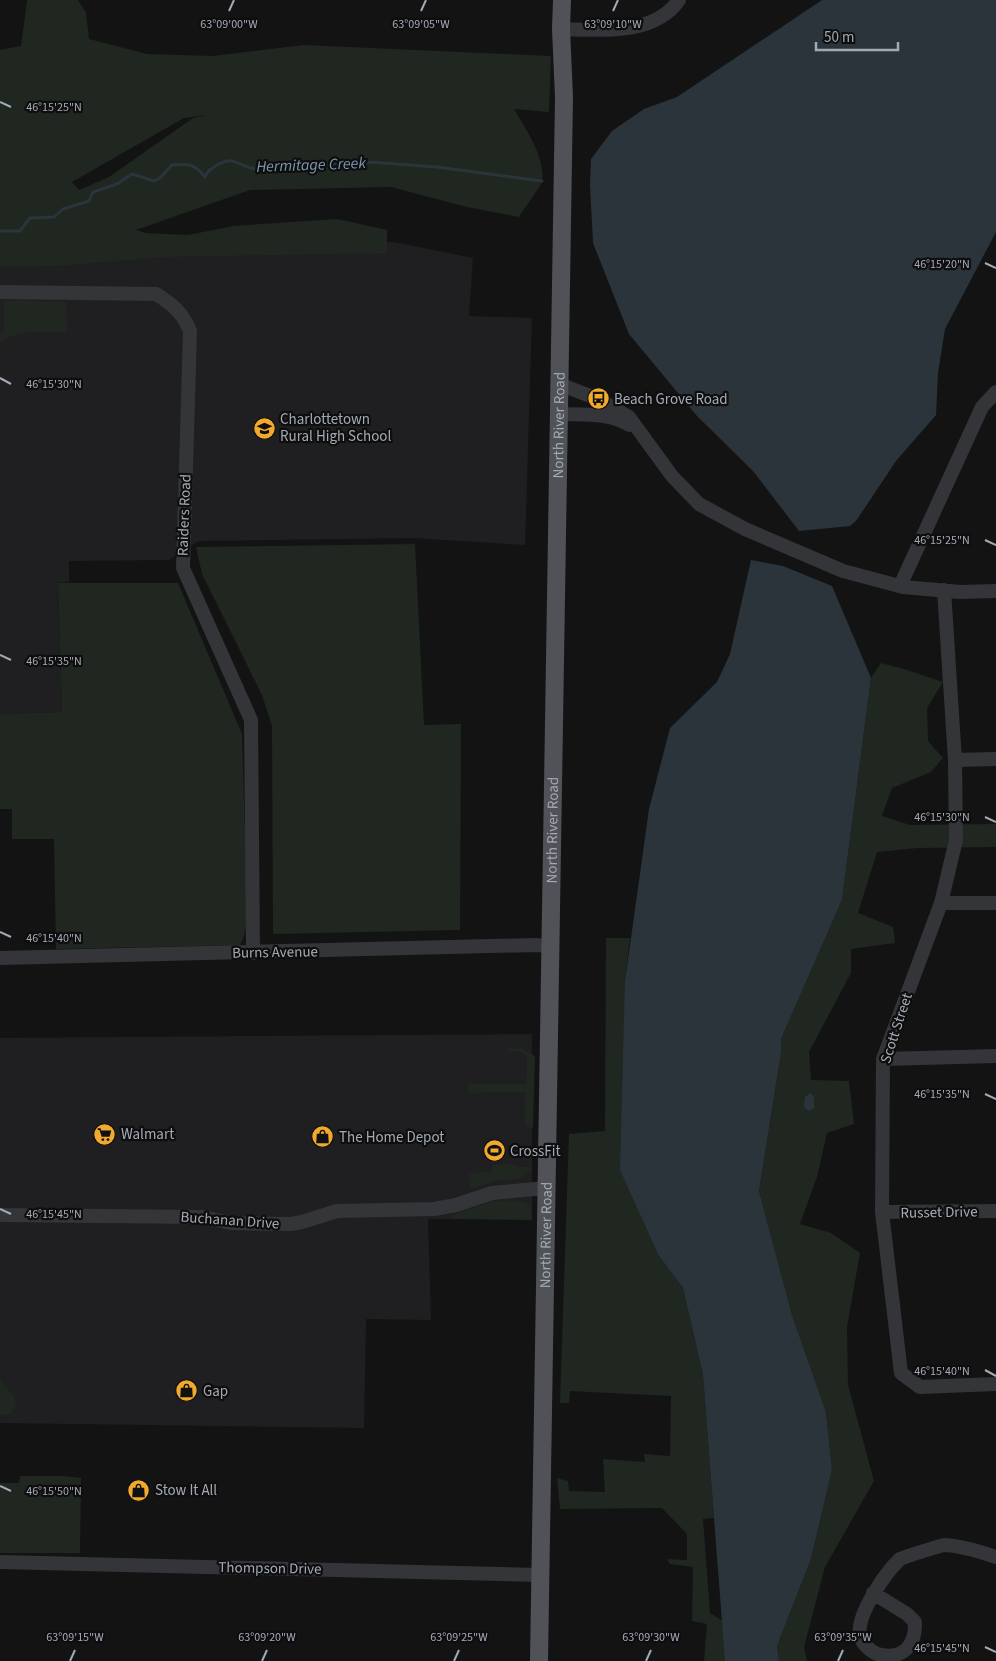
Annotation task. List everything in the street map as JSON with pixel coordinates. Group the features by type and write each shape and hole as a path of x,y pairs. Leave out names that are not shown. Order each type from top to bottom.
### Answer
{"main road":[{"name":"North River Road","path":"539,1661 564,97 561,29 562,0"}],"street":[{"path":"561,29 616,29 647,25 672,11 679,0"},
{"name":"Raiders Road","path":"0,292 156,294 167,301 185,319 190,331 183,568 251,720 253,953"},
{"path":"559,384 598,399 629,418 642,433 672,476 699,504 745,529 843,571 900,586 944,590 996,591"},
{"path":"900,586 982,407 996,392"},
{"path":"559,414 597,415 621,420 642,433"},
{"name":"Scott Street","path":"944,590 956,760 956,840 941,903 883,1059 882,1212 901,1373 920,1387 996,1384"},
{"path":"956,760 996,759"},
{"path":"941,903 996,903"},
{"name":"Burns Avenue","path":"0,958 550,946"},
{"path":"883,1059 996,1056"},
{"name":"Buchanan Drive","path":"0,1215 202,1216 231,1223 291,1224 337,1211 434,1209 492,1193 546,1188"},
{"name":"Russet Drive","path":"882,1212 996,1211"},
{"path":"873,1593 907,1614 915,1622 915,1631 909,1649 901,1657 892,1659 871,1652 864,1644 860,1634 864,1613 873,1593 901,1558 944,1545 996,1557"},
{"name":"Thompson Drive","path":"0,1562 540,1575"}],"shaded area":[{"path":"27,0 78,0 86,13 89,39 147,54 213,56 304,45 551,56 549,112 514,109 538,153 541,163 542,181 519,217 467,207 391,187 250,190 136,230 146,233 188,235 233,226 337,219 387,230 387,253 164,257 57,266 0,267 0,50 21,46","holes":["207,115 193,118 109,177 79,190 72,182 184,118"]},
{"path":"822,0 996,0 996,232 945,329 938,373 936,415 896,461 856,521 850,526 799,531 753,471 697,416 629,334 593,243 590,185 591,159 612,131 644,109 677,97"},
{"name":"Charlottetown Rural High School","path":"394,242 473,258 469,316 532,318 525,545 413,538 198,541 169,560 69,561 69,582 58,583 62,712 0,714 0,252 152,245"},
{"path":"4,300 66,302 67,332 24,333 0,342 0,334 4,331"},
{"path":"415,544 424,725 461,724 460,930 273,934 272,726 262,695 202,574 196,547"},
{"path":"751,560 783,566 832,586 871,678 842,900 781,1039 781,1053 759,1191 792,1315 826,1412 832,1470 811,1559 777,1646 779,1661 725,1661 703,1375 683,1288 659,1256 620,1170 625,981 649,809 670,728 717,682 730,654"},
{"path":"58,583 178,583 242,734 247,900 245,929 240,945 56,949 54,839 12,839 12,809 0,809 0,714 62,712"},
{"path":"881,663 943,682 927,708 928,741 943,758 931,772 892,788 882,816 910,825 996,824 996,847 918,848 877,852 858,913 893,927 895,943 851,949 851,973 809,1052 811,1080 849,1081 854,1124 827,1133 817,1177 800,1224 831,1233 860,1253 847,1327 848,1385 874,1481 825,1567 804,1647 807,1661 779,1661 777,1646 811,1559 832,1470 826,1412 792,1315 759,1191 781,1053 781,1039 842,900 871,678"},
{"path":"606,938 630,938 625,981 659,1256 683,1288 703,1375 714,1518 703,1519 710,1613 734,1628 742,1661 704,1661 707,1624 692,1621 693,1567 670,1564 667,1559 687,1560 687,1534 662,1508 560,1509 557,1478 568,1481 569,1491 605,1492 603,1459 645,1462 644,1454 670,1456 671,1396 570,1391 569,1403 560,1403 569,1134 605,1131"},
{"path":"532,1034 532,1219 428,1219 431,1320 366,1319 364,1428 0,1423 0,1038"},
{"path":"508,1048 522,1049 535,1056 533,1128 525,1123 525,1092 468,1093 468,1084 526,1084 527,1063 525,1055 519,1051 506,1051"},
{"path":"810,1093 814,1097 814,1108 809,1111 804,1107 805,1097"},
{"path":"515,1164 516,1167 532,1167 520,1179 500,1180 470,1189 469,1173 492,1172 493,1165"},
{"path":"513,1200 528,1205 532,1211 532,1220 452,1219 452,1216 456,1214 489,1202"},
{"path":"0,1380 14,1396 16,1403 11,1414 0,1416"},
{"path":"20,1476 81,1478 80,1553 0,1553 0,1483 19,1483"}],"waterway":[{"name":"Hermitage Creek","path":"0,231 20,231 30,218 54,217 63,209 89,201 93,192 117,184 132,174 154,181 160,178 172,165 191,165 198,169 205,177 211,169 228,161 256,169 369,162 437,167 542,181"}],"place":[{"name":"Beach Grove Road","path":"598,399"},
{"name":"Charlottetown Rural High School","path":"264,428"},
{"name":"Walmart","path":"105,1134"},
{"name":"The Home Depot","path":"323,1137"},
{"name":"CrossFit","path":"494,1151"},
{"name":"Gap","path":"187,1391"},
{"name":"Stow It All","path":"139,1490"}]}
